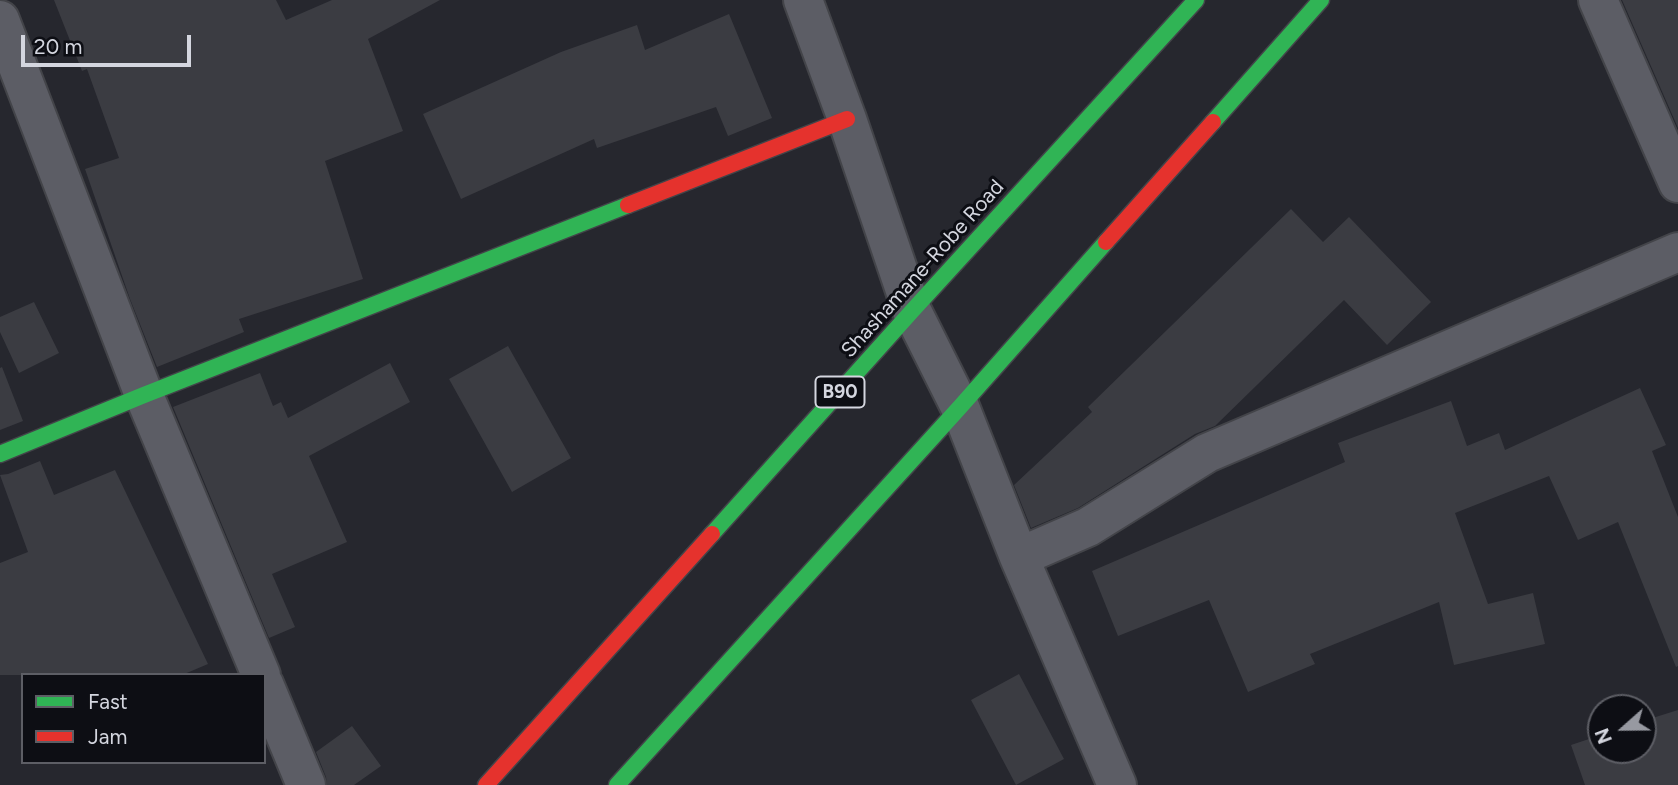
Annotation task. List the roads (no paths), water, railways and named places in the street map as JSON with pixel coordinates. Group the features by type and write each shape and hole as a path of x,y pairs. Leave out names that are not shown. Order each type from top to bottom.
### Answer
{"main road":[{"name":"Shashamane-Robe Road","path":"486,785 1196,0"},
{"path":"617,785 960,407 1321,0"},
{"path":"0,454 847,119"}],"street":[{"path":"803,0 847,119 912,311 960,407 1019,557 1117,785"},
{"path":"1598,0 1678,183"},
{"path":"0,20 144,395 260,673"},
{"path":"1019,557 1088,527 1207,453 1678,252"},
{"path":"266,689 306,785"}]}
